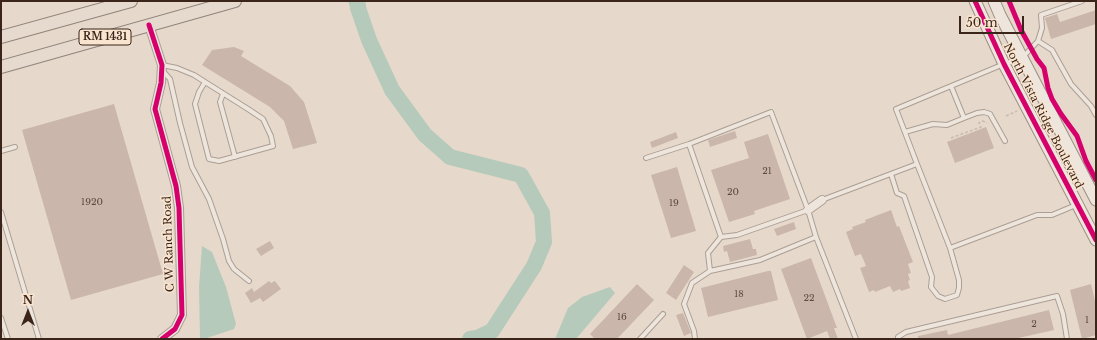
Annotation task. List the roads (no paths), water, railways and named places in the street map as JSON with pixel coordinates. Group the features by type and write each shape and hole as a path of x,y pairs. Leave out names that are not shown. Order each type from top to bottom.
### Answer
{"main road":[{"name":"RM 1431","path":"1,38 131,1"},
{"name":"RM 1431","path":"1,66 235,1"}],"street":[{"name":"North Vista Ridge Boulevard","path":"975,1 1004,64 1096,240"},
{"name":"North Vista Ridge Boulevard","path":"994,1 1096,200"},
{"name":"C W Ranch Road","path":"149,25 162,68 161,83 155,109 177,193 179,208 182,315 175,330 162,339"},
{"path":"808,210 822,200"}],"lane":[{"path":"891,174 897,192 904,196 932,277 931,287 938,296 945,299 957,295 960,288 959,280 950,248 896,110 1004,64 1022,58 1038,41 1042,28 1041,15 1082,1"},
{"path":"1038,41 1052,50 1070,84 1091,106 1096,115"},
{"path":"162,68 177,68 194,75 205,82 223,94 263,119 271,136 273,146 219,161 209,159 195,104 199,92 205,82"},
{"path":"162,68 170,79 192,167 211,203 229,261 234,269 249,281"},
{"path":"951,86 964,118"},
{"path":"223,94 220,102 235,156"},
{"path":"1091,106 1096,104"},
{"path":"646,158 689,144 772,112 808,210 816,238 856,339"},
{"path":"905,132 933,124 947,125 977,113 984,112 990,114 1005,141"},
{"path":"689,144 721,238"},
{"path":"1,151 14,147"},
{"path":"822,200 917,164"},
{"path":"950,248 1037,215 1052,215 1077,204"},
{"path":"710,271 708,253 721,238 737,235 808,210"},
{"path":"1,212 39,339"},
{"path":"695,339 694,331 684,304 692,283 710,271 760,260 816,238"},
{"path":"898,339 898,337 906,332 1057,296 1063,314 1067,339"},
{"path":"640,339 663,314"},
{"path":"1,318 8,339"}],"waterway":[{"path":"357,1 369,40 392,90 425,135 450,157 521,175 542,213 544,242 534,266 492,331 477,338 470,339"}]}
